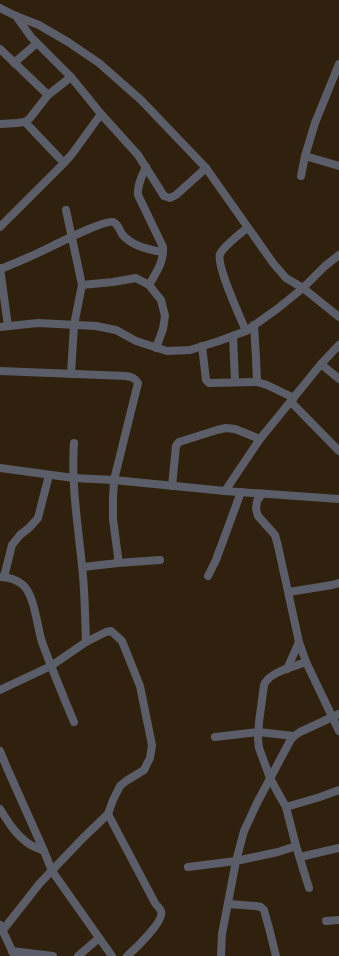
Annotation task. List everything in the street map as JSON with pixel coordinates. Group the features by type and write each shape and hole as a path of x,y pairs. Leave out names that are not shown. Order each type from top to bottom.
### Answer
{"street":[{"path":"0,8 39,25 68,42 99,63 141,100 206,168 247,228 286,278 303,288 339,317"},
{"path":"16,16 37,43 71,77 138,156 164,196 170,198 176,195 206,168"},
{"path":"14,63 37,43"},
{"path":"0,49 48,95"},
{"path":"301,176 305,156 315,123 339,64"},
{"path":"0,124 25,122 30,118 48,95 71,77"},
{"path":"0,227 64,164 101,114"},
{"path":"25,122 64,164"},
{"path":"305,156 339,166"},
{"path":"146,167 137,190 163,252 163,258 149,285"},
{"path":"66,210 82,285 74,325 71,374"},
{"path":"163,252 144,248 129,240 122,234 118,226 113,222 106,222 30,257 0,268 4,326 38,323 96,326 116,330 136,341 167,351 190,350 246,331 303,288 325,266 339,255"},
{"path":"246,331 226,283 220,255 223,249 247,228"},
{"path":"82,285 136,278 149,285 161,300 165,316 163,329 156,348"},
{"path":"254,325 257,382"},
{"path":"233,336 235,382"},
{"path":"225,491 260,439 321,364 339,345"},
{"path":"202,346 208,383 257,382 292,400 339,451"},
{"path":"321,364 339,379"},
{"path":"0,371 126,376 136,380 138,383 114,480 113,519 118,563"},
{"path":"172,486 176,446 179,442 226,428 235,429 260,439"},
{"path":"74,443 74,478 79,544 83,567 86,642"},
{"path":"0,468 74,478 339,499"},
{"path":"49,475 38,518 12,545 2,577 13,579 23,585 30,596 51,666 74,722"},
{"path":"208,576 216,560 241,492"},
{"path":"262,494 256,501 258,516 274,535 289,592 299,642 306,662 336,715 339,731"},
{"path":"83,567 160,560"},
{"path":"289,592 339,583"},
{"path":"0,690 51,666 86,642 111,631 122,641 140,686 152,745 150,758 144,770 126,780 120,786 108,814 40,883 1,927 13,953 53,956"},
{"path":"286,669 299,642"},
{"path":"306,662 271,676 266,681 264,685 258,739 270,778 286,807 309,888"},
{"path":"221,956 222,934 236,861 244,831 257,803 294,736 336,715"},
{"path":"215,737 258,732 294,736"},
{"path":"0,751 52,871 112,956"},
{"path":"286,807 339,790"},
{"path":"0,809 20,837 44,851"},
{"path":"108,814 154,903 161,911 161,916 158,923 140,944 127,956"},
{"path":"188,867 236,861 278,852 296,846"},
{"path":"300,857 339,848"},
{"path":"228,904 256,906 261,907 264,910 276,956"},
{"path":"326,921 339,920"},
{"path":"78,956 99,938"}]}
